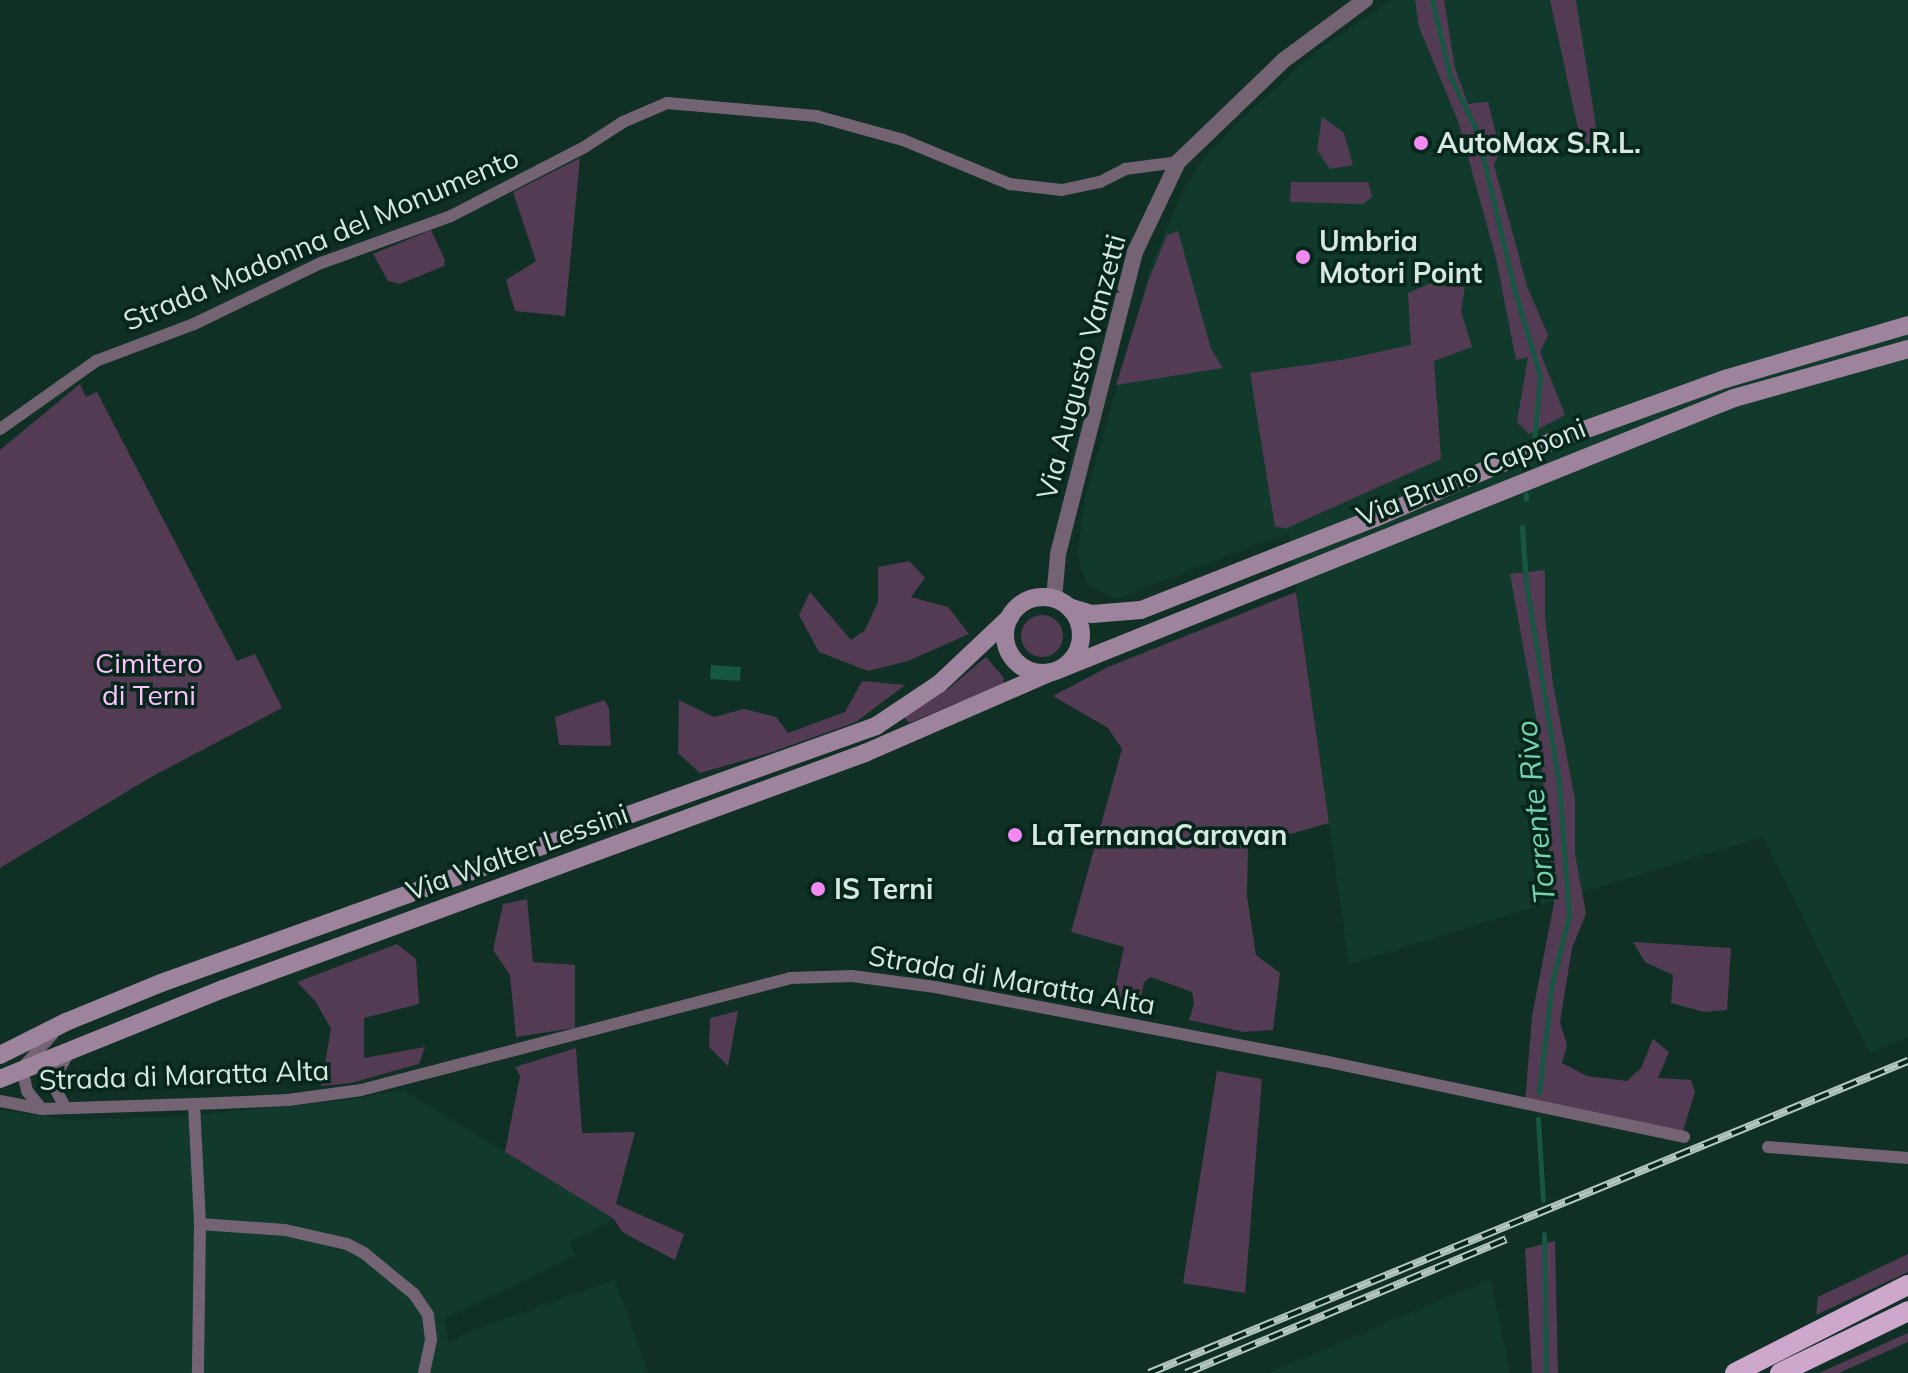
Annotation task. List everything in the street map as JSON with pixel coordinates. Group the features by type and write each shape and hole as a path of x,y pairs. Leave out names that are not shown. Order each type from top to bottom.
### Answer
{"highway":[{"path":"1735,1373 1908,1285"},
{"path":"1780,1373 1908,1311"}],"main road":[{"name":"Via Bruno Capponi","path":"1061,603 1092,614 1141,610 1375,518 1551,442 1725,379 1908,325"},
{"name":"Via Bruno Capponi","path":"1057,670 1734,398 1908,349"},
{"path":"1029,601 1061,603 1076,616 1081,639 1072,660 1057,670 1039,673 1017,663 1006,642 1010,617 1029,601"},
{"name":"Via Walter Lessini","path":"0,1055 66,1022 176,978 876,726 939,684 1010,617"},
{"name":"Via Walter Lessini","path":"0,1079 71,1048 865,753 1057,670"}],"street":[{"name":"Via Augusto Vanzetti","path":"1061,603 1058,554 1135,252 1178,162 1284,60 1365,0"},
{"name":"Strada Madonna del Monumento","path":"0,429 96,361 194,324 321,263 451,216 583,148 623,122 667,103 816,116 903,140 1010,184 1049,189 1062,190 1100,182 1125,169 1178,162"},
{"name":"Strada di Maratta Alta","path":"0,1101 42,1109 288,1100 361,1090 790,978 852,976 935,987 1324,1061 1684,1137"},
{"path":"42,1109 27,1091 22,1068 31,1054 66,1022"},
{"path":"65,1107 56,1090 60,1068 71,1048"},
{"path":"194,1104 200,1224 198,1373"},
{"path":"1768,1147 1908,1158"},
{"path":"200,1224 285,1230 347,1244 364,1253 414,1294 428,1315 431,1340 424,1373"}],"shaded area":[{"path":"1391,0 1908,0 1908,1037 1870,1053 1763,837 1349,964 1288,532 1116,599 1086,583 1078,555 1084,503 1153,260 1181,195 1202,159 1244,117 1315,52"},
{"path":"711,665 741,667 740,681 710,679"},
{"path":"403,1090 614,1219 570,1242 575,1255 445,1319 448,1344 470,1331 615,1280 648,1373 0,1373 0,1110 71,1120 174,1117 340,1101"},
{"path":"1491,1279 1510,1373 1269,1373"}],"green space":[{"path":"1415,0 1444,0 1455,68 1468,104 1488,102 1500,151 1494,165 1527,286 1548,335 1540,352 1565,415 1529,434 1517,422 1528,357 1516,360 1496,258 1458,121 1419,27"},
{"path":"1550,0 1576,0 1599,146 1581,142"},
{"path":"1322,117 1344,133 1353,165 1330,169 1317,150"},
{"path":"580,158 565,316 515,311 506,280 536,261 513,192"},
{"path":"1291,182 1368,182 1372,197 1363,204 1290,202"},
{"path":"431,230 445,260 444,266 400,284 388,281 373,254"},
{"path":"1178,231 1211,349 1223,368 1116,385 1149,279 1167,235"},
{"path":"1471,266 1478,274 1465,286 1461,311 1472,347 1434,361 1441,459 1287,528 1275,527 1250,373 1341,360 1411,345 1408,293"},
{"name":"Cimitero di Terni","path":"80,384 86,397 97,392 237,661 255,654 282,708 151,777 0,868 0,450"},
{"path":"909,561 925,578 911,597 948,607 969,634 908,661 868,671 819,652 799,615 810,592 851,640 865,630 878,602 878,567"},
{"path":"1545,570 1545,617 1553,684 1575,799 1575,854 1586,914 1572,948 1560,1022 1567,1045 1562,1063 1587,1076 1627,1081 1641,1068 1653,1039 1669,1052 1658,1078 1691,1080 1695,1092 1682,1134 1525,1103 1532,1016 1554,903 1538,728 1510,574"},
{"path":"1296,592 1329,823 1248,846 1247,896 1256,955 1280,973 1273,1030 1244,1032 1189,1020 1194,1004 1192,992 1151,977 1144,982 1140,1006 1132,1009 1114,993 1124,947 1071,932 1122,749 1108,728 1053,696 1108,667"},
{"path":"1042,615 1057,621 1063,636 1057,651 1042,657 1027,651 1021,636 1027,621"},
{"path":"986,657 1004,678 1003,684 909,723 904,717 947,690"},
{"path":"862,681 905,685 856,722 769,753 700,773 678,753 679,700 714,717 744,709 776,717 788,733 845,712"},
{"path":"604,700 609,708 611,746 559,745 555,717"},
{"path":"527,899 533,962 575,965 575,1028 516,1037 510,975 493,950 503,904"},
{"path":"1633,942 1731,948 1727,1010 1704,1012 1671,1003 1673,975 1645,962"},
{"path":"397,944 416,959 419,1004 364,1018 364,1058 425,1047 419,1064 351,1083 321,1086 331,1029 316,1002 297,982"},
{"path":"738,1011 728,1066 709,1047 710,1018"},
{"path":"576,1048 582,1133 635,1132 616,1204 684,1234 675,1260 622,1232 614,1219 505,1152 520,1076 515,1067"},
{"path":"1217,1071 1262,1079 1245,1293 1183,1283"},
{"path":"1555,1241 1558,1373 1532,1373 1525,1249"},
{"path":"1908,1254 1908,1272 1816,1315 1818,1297"},
{"path":"1908,1333 1908,1342 1839,1373 1819,1373"}],"waterway":[{"name":"Torrente Rivo","path":"1432,0 1450,76 1477,131 1513,285 1540,377 1534,440"},
{"name":"Torrente Rivo","path":"1526,494 1526,499"},
{"name":"Torrente Rivo","path":"1522,527 1526,583 1559,785 1569,915 1552,983 1539,1092"},
{"name":"Torrente Rivo","path":"1538,1119 1543,1200"},
{"name":"Torrente Rivo","path":"1544,1234 1546,1373"}],"railway":[{"path":"1149,1373 1908,1061"},
{"path":"1186,1373 1506,1239"}],"place":[{"name":"AutoMax S.R.L.","path":"1421,143"},
{"name":"Umbria Motori Point","path":"1303,257"},
{"name":"LaTernanaCaravan","path":"1015,835"},
{"name":"IS Terni","path":"818,889"}]}
